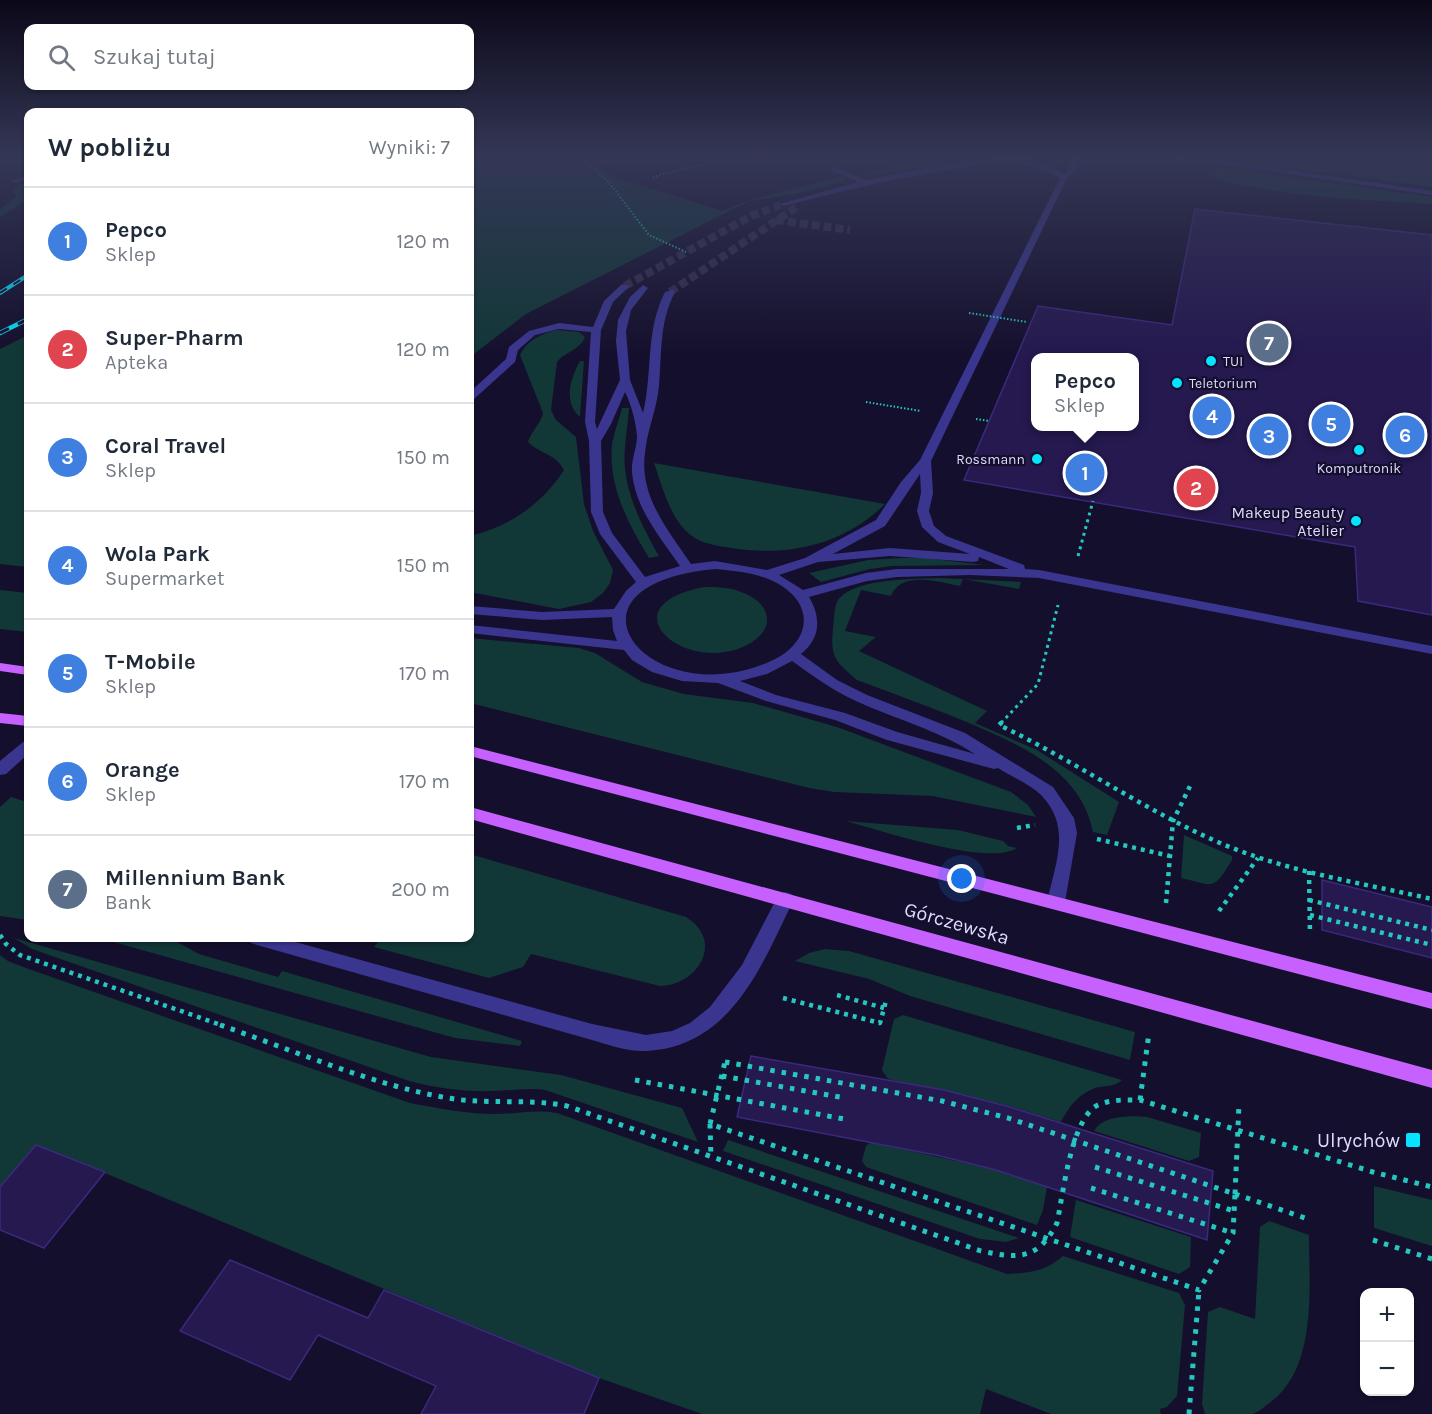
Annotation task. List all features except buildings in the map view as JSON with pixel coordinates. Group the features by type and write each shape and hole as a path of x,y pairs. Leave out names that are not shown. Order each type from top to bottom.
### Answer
{"main road":[{"path":"0,667 24,670"},
{"path":"0,718 24,721"},
{"path":"474,752 1432,1001"},
{"name":"Górczewska","path":"474,814 1432,1078"}],"lane":[{"path":"810,561 881,523 925,461 1042,224"},
{"path":"625,286 609,301 596,330 590,422 595,441 597,512 606,534 643,583"},
{"path":"641,432 636,404 625,380 621,322 626,308 643,288"},
{"path":"670,292 663,304 656,327 652,402 641,432 637,463 640,485 664,534 687,567"},
{"path":"474,393 511,360 513,349 532,333 559,326 596,330"},
{"path":"595,441 606,424 625,380"},
{"path":"925,461 927,493 923,511 928,527 942,538 997,561 1039,574 1432,650"},
{"path":"768,574 810,561 890,552 955,555 997,561"},
{"path":"715,565 742,567 768,574 786,583 800,595 809,609 812,625 806,641 793,655 774,667 750,675 722,679 692,678 665,671 642,660 627,646 619,630 619,613 627,597 643,583 663,573 687,567 715,565"},
{"path":"800,595 866,577 897,573 970,571 1039,574"},
{"path":"474,610 542,615 619,613"},
{"path":"474,629 627,646"},
{"path":"793,655 832,683 862,698 960,737 1047,791 1066,818 1069,833 1056,902"},
{"path":"722,679 771,698 840,716 892,736 1006,767"},
{"path":"0,771 24,750"},
{"path":"271,942 592,1032 646,1043 688,1034 710,1020 723,1008 744,980 785,899"}],"path":[{"path":"641,224 649,234 686,252"},
{"path":"969,314 1027,322"},
{"path":"1093,501 1069,591 1060,597 1038,684 999,724 1037,742 1173,820 1221,844 1258,858 1432,899"},
{"path":"1165,907 1173,820 1192,782"},
{"path":"1017,828 1036,825"},
{"path":"1097,839 1170,856"},
{"path":"1219,911 1258,858"},
{"path":"1309,871 1310,934"},
{"path":"1309,900 1432,930"},
{"path":"1310,915 1432,945"},
{"path":"0,935 6,944 20,955 406,1090 455,1101 494,1103 545,1101 556,1104 997,1255 1012,1257 1029,1255 1041,1248 1050,1238 1057,1223 1082,1118 1096,1106 1122,1099 1140,1100 1406,1182 1432,1187"},
{"path":"837,995 884,1008"},
{"path":"783,998 880,1023 886,1001"},
{"path":"1140,1100 1149,1030"},
{"path":"711,1157 710,1124 725,1062 942,1101 1008,1118 1308,1219"},
{"path":"722,1076 845,1098"},
{"path":"635,1080 844,1119"},
{"path":"1189,1414 1198,1290 1233,1233 1239,1104"},
{"path":"710,1124 1198,1290"},
{"path":"1095,1167 1234,1211"},
{"path":"1091,1188 1233,1233"},
{"path":"1373,1240 1432,1259"}],"green space":[{"path":"474,224 704,224 526,314 474,354"},
{"path":"557,330 579,332 585,337 580,345 557,362 551,410 556,420 576,437 584,504 593,531 613,570 610,583 603,593 591,602 559,609 474,593 474,535 511,520 535,504 564,470 552,457 528,442 543,413 520,355 526,345 545,333"},
{"path":"24,337 24,567 0,564 0,349"},
{"path":"580,361 584,361 580,417 571,404 570,390 573,375"},
{"path":"622,408 629,408 625,462 629,492 642,525 659,556 649,558 627,518 616,490 612,444"},
{"path":"654,463 885,504 852,529 814,545 774,551 722,546 701,541 684,529 668,503"},
{"path":"925,558 985,565 892,566 870,569 821,582 809,573 868,560"},
{"path":"939,578 963,579 960,586 912,580 896,588 891,596 861,590 845,631 876,637 859,651 987,711 975,723 1037,750 1119,802 1107,835 1093,832 1086,809 1074,790 1040,759 999,736 857,680 839,664 834,653 832,639 837,602 844,594 855,588 884,581"},
{"path":"964,579 1021,582 1019,589"},
{"path":"704,587 736,590 760,603 767,618 762,633 745,646 722,653 699,652 679,645 665,635 657,622 660,608 675,596"},
{"path":"0,590 24,593 24,632 0,629"},
{"path":"474,638 579,648 595,653 642,682 684,694 753,703 837,727 1011,792 1028,805 1036,817 932,796 834,792 809,788 474,704"},
{"path":"11,797 24,801 24,919 0,916 0,807"},
{"path":"845,821 958,830 1003,841 1008,846 1017,848 1003,853 959,850 908,839"},
{"path":"1184,835 1232,856 1232,860 1221,877 1212,884 1181,878"},
{"path":"474,855 686,917 698,927 704,938 705,949 702,960 686,978 674,984 660,986 531,954 523,967 489,978 374,947 378,942 474,942"},
{"path":"14,938 431,1057 561,1075 682,1108 698,1142 545,1090 472,1091 440,1088 409,1081 32,949"},
{"path":"113,942 177,942 199,954 278,977 282,971 522,1041 520,1046 455,1038"},
{"path":"825,949 849,951 1135,1032 1130,1060 910,996 869,979 795,961 809,953"},
{"path":"0,955 26,968 410,1103 484,1114 540,1111 557,1113 1007,1274 1037,1270 1063,1256 1179,1293 1185,1305 1177,1396 1167,1407 1160,1409 1161,1414 1051,1414 986,1389 980,1414 702,1414 599,1378 37,1145 0,1187"},
{"path":"903,1015 1122,1080 1114,1085 1092,1089 1081,1096 1061,1122 1010,1106 888,1079 882,1070 894,1019"},
{"path":"1133,1116 1147,1117 1201,1133 1199,1157 1189,1161 1094,1131 1106,1121"},
{"path":"728,1140 1019,1238 1006,1242 980,1239 723,1151"},
{"path":"871,1142 996,1170 1047,1187 1043,1210 1037,1225 866,1167 862,1161 866,1146"},
{"path":"1374,1186 1432,1200 1432,1246 1374,1228"},
{"path":"1076,1200 1191,1237 1190,1267 1179,1274 1070,1237"},
{"path":"1269,1221 1309,1235 1309,1303 1303,1350 1296,1371 1284,1389 1260,1410 1252,1414 1205,1414 1202,1404 1208,1312 1220,1307 1255,1319 1260,1227"}],"tunnel":[{"path":"625,286 737,224"},
{"path":"670,292 771,224"},
{"path":"806,224 850,230"}],"railway":[{"path":"0,293 24,278"},
{"path":"0,333 24,321"}],"place":[{"name":"Millennium Bank","path":"1269,343"},
{"name":"TUI","path":"1211,361"},
{"name":"Teletorium","path":"1177,383"},
{"name":"Wola Park","path":"1212,416"},
{"name":"T-Mobile","path":"1331,424"},
{"name":"Orange","path":"1405,435"},
{"name":"Coral Travel","path":"1269,436"},
{"name":"Komputronik","path":"1359,450"},
{"name":"Rossmann","path":"1037,459"},
{"name":"Pepco","path":"1085,473"},
{"name":"Super-Pharm","path":"1196,488"},
{"name":"Makeup Beauty Atelier","path":"1356,521"},
{"name":"Ulrychów","path":"1413,1140"}]}
